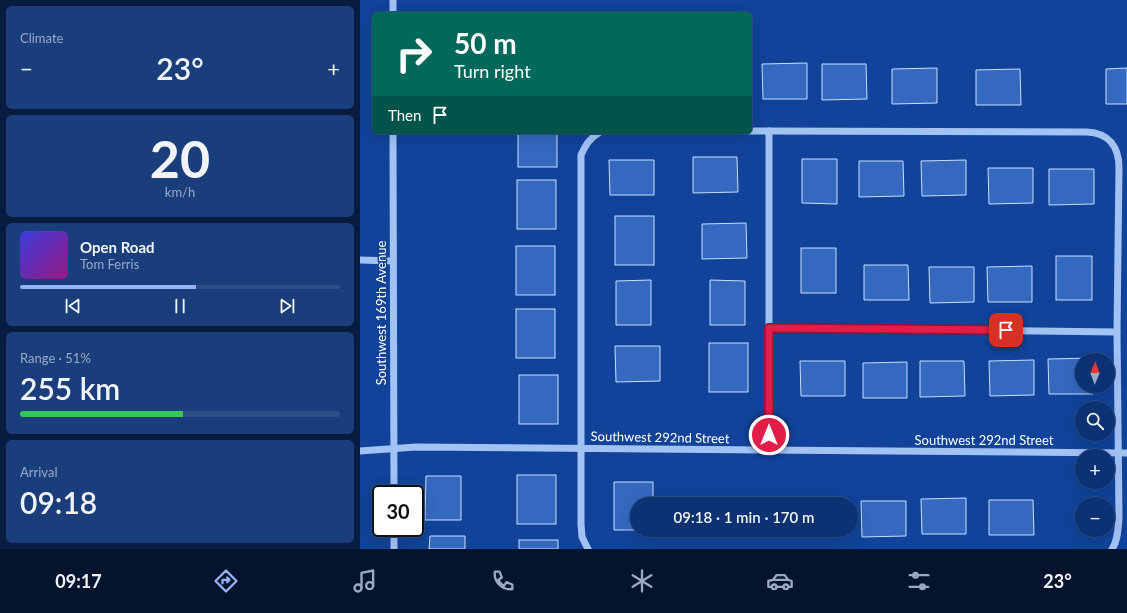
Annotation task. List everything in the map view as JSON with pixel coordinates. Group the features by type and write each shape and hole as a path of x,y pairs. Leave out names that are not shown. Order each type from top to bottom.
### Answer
{"street":[{"path":"393,0 393,12"},
{"path":"752,130 1094,132 1100,134 1111,142 1115,148 1119,160 1117,332 1119,518 1117,534 1112,549"},
{"path":"769,131 769,450"},
{"name":"Southwest 169th Avenue","path":"393,134 394,485"},
{"path":"588,549 582,537 581,524 582,155 585,145 597,134"},
{"path":"360,260 393,261"},
{"path":"769,328 1117,332"},
{"name":"Southwest 292nd Street","path":"360,451 416,447 1127,453"},
{"path":"394,537 394,549"}],"building":[{"path":"807,63 807,99 763,99 762,64"},
{"path":"822,64 866,64 867,99 822,100"},
{"path":"937,68 937,103 892,104 892,69"},
{"path":"1127,68 1127,104 1106,104 1106,69"},
{"path":"1020,69 1021,105 976,105 976,70"},
{"path":"518,134 557,134 557,167 518,167"},
{"path":"693,157 737,157 738,192 693,193"},
{"path":"802,159 837,159 837,204 802,203"},
{"path":"609,160 654,160 654,195 610,195"},
{"path":"966,160 966,195 922,196 921,161"},
{"path":"859,161 903,161 904,196 859,197"},
{"path":"988,168 1033,168 1033,203 989,204"},
{"path":"1049,169 1094,169 1094,204 1049,205"},
{"path":"517,180 556,180 556,229 517,229"},
{"path":"615,216 654,216 654,265 615,265"},
{"path":"746,223 747,258 702,259 702,224"},
{"path":"516,246 555,246 555,295 516,295"},
{"path":"801,248 836,248 836,293 801,293"},
{"path":"1056,256 1092,256 1092,300 1056,300"},
{"path":"864,265 908,265 909,300 864,300"},
{"path":"1032,266 1032,302 988,302 987,267"},
{"path":"929,267 974,267 974,302 930,303"},
{"path":"651,280 651,325 616,325 616,281"},
{"path":"710,280 745,281 745,325 710,325"},
{"path":"516,309 555,309 555,358 516,358"},
{"path":"709,343 748,343 748,392 709,392"},
{"path":"615,346 660,346 660,381 616,382"},
{"path":"1075,358 1075,393 1093,394 1049,394 1048,359"},
{"path":"1034,360 1034,395 990,396 989,361"},
{"path":"800,361 845,361 845,396 801,396"},
{"path":"920,361 964,361 965,396 920,397"},
{"path":"907,362 907,398 863,398 863,363"},
{"path":"519,375 558,375 558,424 519,424"},
{"path":"517,475 556,475 556,524 517,524"},
{"path":"426,476 461,476 461,520 425,520"},
{"path":"614,482 653,482 653,497 630,497 630,530 614,530"},
{"path":"966,498 966,534 922,534 921,499"},
{"path":"989,500 1033,500 1034,535 989,535"},
{"path":"861,501 906,501 906,536 862,537"},
{"path":"430,536 465,536 465,549 429,549"},
{"path":"519,540 558,540 558,549 519,549"}],"route":[{"path":"769,435 769,328 1006,330"}]}
